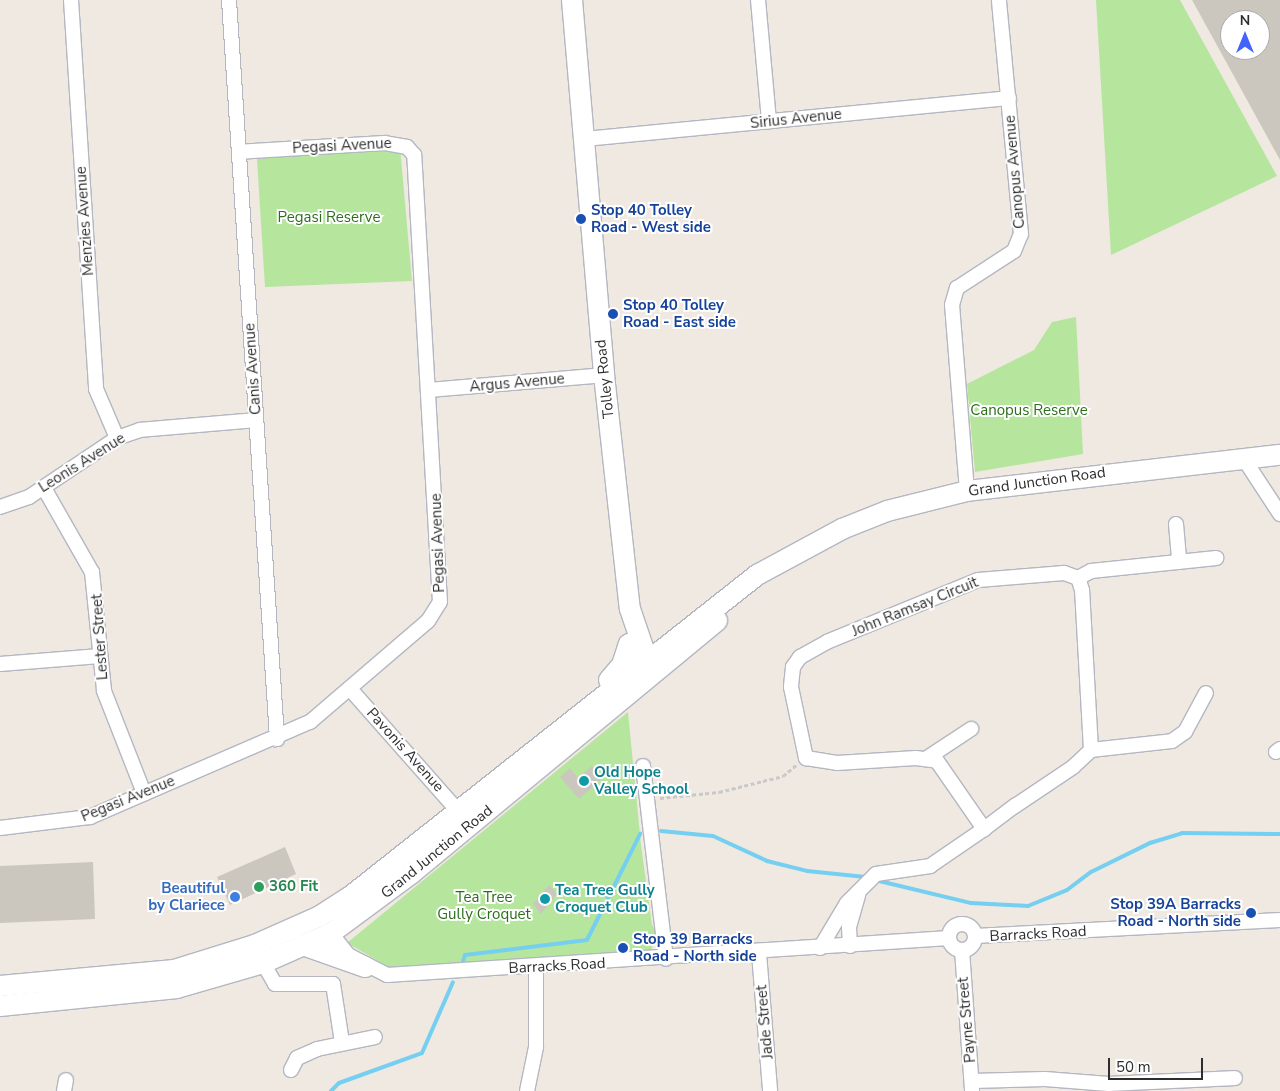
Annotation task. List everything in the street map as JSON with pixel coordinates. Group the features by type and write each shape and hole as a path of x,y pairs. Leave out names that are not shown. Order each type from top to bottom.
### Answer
{"main road":[{"name":"Tolley Road","path":"572,0 604,375 630,609 636,660 648,671"},
{"name":"Grand Junction Road","path":"0,986 174,970 255,945 320,916 465,817 539,746 648,671 674,639 757,574 803,549 887,511 967,491 1280,455"},
{"name":"Grand Junction Road","path":"0,1006 142,994 211,980 263,963 331,933 465,817 803,549"},
{"path":"539,746 547,731 618,671 634,639 674,639"},
{"path":"320,916 331,933"},
{"path":"303,945 365,967"}],"street":[{"name":"Menzies Avenue","path":"71,0 96,389 116,438"},
{"name":"Canis Avenue","path":"228,0 277,739"},
{"path":"758,0 769,122"},
{"name":"Canopus Avenue","path":"967,491 952,305 957,288 1014,251 1022,234 999,0"},
{"name":"Sirius Avenue","path":"584,139 1009,98"},
{"name":"Pegasi Avenue","path":"0,828 90,817 277,739 310,722 351,690 428,621 440,602 430,390 415,170 407,147 385,143 239,152"},
{"name":"Argus Avenue","path":"430,390 604,375"},
{"name":"Leonis Avenue","path":"0,507 44,488 116,438 166,425 256,420"},
{"path":"1244,459 1280,514"},
{"name":"Lester Street","path":"44,488 92,572 107,705 144,793"},
{"path":"1176,524 1179,562"},
{"path":"1091,750 1078,578 1091,571 1216,558"},
{"name":"John Ramsay Circuit","path":"806,758 792,687 800,657 978,580 1064,573 1078,578"},
{"path":"0,664 100,656"},
{"name":"Pavonis Avenue","path":"351,690 465,817"},
{"path":"820,948 862,886 876,874 930,866 984,829 1091,750 1172,741 1185,732 1206,693"},
{"path":"927,758 971,729"},
{"path":"806,758 837,763 927,758 938,761 984,829"},
{"path":"643,766 666,959"},
{"path":"850,946 849,928 862,886"},
{"name":"Barracks Road","path":"975,936 1280,920"},
{"path":"961,923 971,927 975,936 973,944 962,950 949,938 952,928 961,923"},
{"name":"Barracks Road","path":"331,933 365,967 388,975 536,968 949,938"},
{"name":"Payne Street","path":"962,950 972,1086"},
{"name":"Jade Street","path":"759,953 770,1091"},
{"path":"263,963 275,984 333,984 342,1042"},
{"path":"527,1091 536,1047 536,968"},
{"path":"291,1070 297,1058 342,1042 375,1037"},
{"path":"972,1086 1046,1079 1108,1084 1235,1078"}],"path":[{"path":"647,799 719,792 783,776 806,758"}],"green space":[{"path":"1096,0 1180,0 1277,176 1111,255"},
{"name":"Pegasi Reserve","path":"400,147 412,281 265,287 257,159"},
{"name":"Canopus Reserve","path":"1076,317 1083,454 975,472 967,384 1034,350 1052,322"},
{"name":"Tea Tree Gully Croquet","path":"628,712 641,845 652,925 658,933 651,950 514,963 389,967 347,943"}],"building":[{"path":"1192,0 1280,0 1280,160 1225,60 1270,60 1270,10 1220,10 1220,51"},
{"name":"Old Hope Valley School","path":"592,766 603,778 579,799 560,777 570,768 578,778"},
{"path":"285,847 296,874 230,905 217,877"},
{"path":"93,862 95,919 0,923 0,866"},
{"name":"Tea Tree Gully Croquet Club","path":"549,885 557,894 541,914 533,904"}],"waterway":[{"path":"661,831 713,836 767,861 807,871 866,877"},
{"path":"875,880 971,903 1028,906 1067,890 1091,872 1150,843 1182,833 1280,834"},
{"path":"463,961 465,955 587,940 640,834"},
{"path":"331,1091 339,1083 422,1053 453,982"}],"place":[{"name":"Stop 40 Tolley Road - West side","path":"581,219"},
{"name":"Stop 40 Tolley Road - East side","path":"613,314"},
{"name":"Old Hope Valley School","path":"584,781"},
{"name":"360 Fit","path":"259,887"},
{"name":"Beautiful by Clariece","path":"235,897"},
{"name":"Tea Tree Gully Croquet Club","path":"545,899"},
{"name":"Stop 39A Barracks Road - North side","path":"1251,913"},
{"name":"Stop 39 Barracks Road - North side","path":"623,948"}]}
